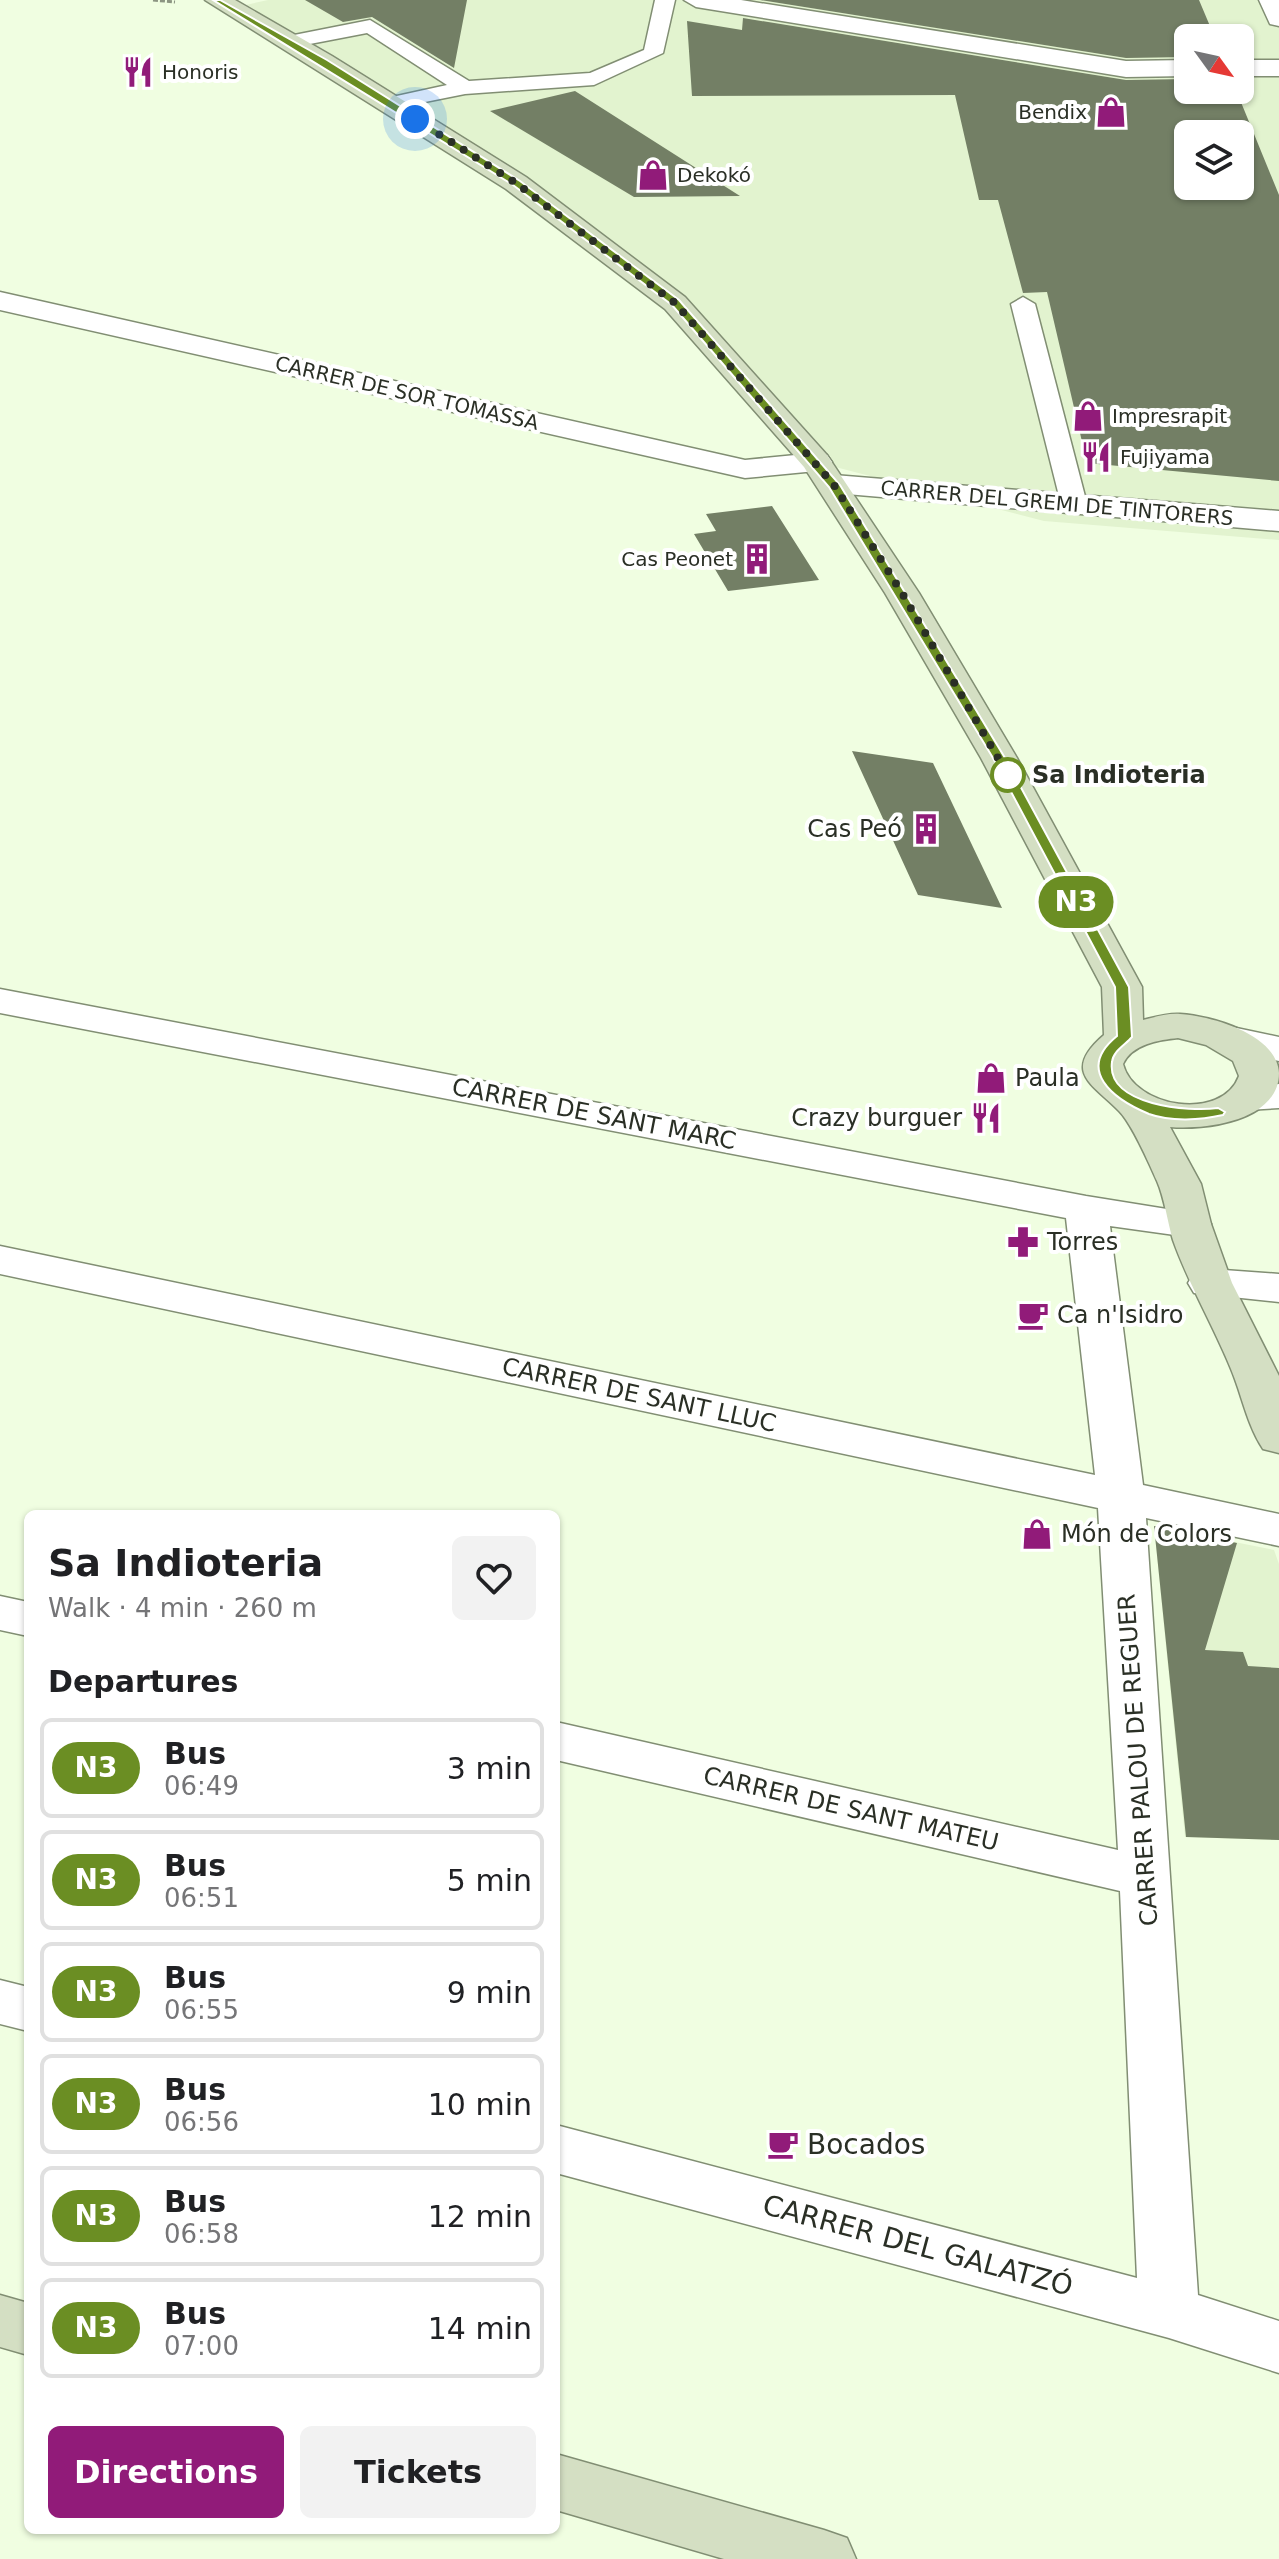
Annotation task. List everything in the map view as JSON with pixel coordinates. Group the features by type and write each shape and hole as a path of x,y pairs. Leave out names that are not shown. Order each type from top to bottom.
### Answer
{"main road":[{"path":"217,0 390,103 516,183 675,303 825,474 999,758 1122,987 1124,1037"},
{"path":"1122,987 1213,1033 1254,1060 1258,1074 1256,1086 1185,1204"},
{"path":"1213,1033 1158,1027 1124,1037 1111,1049 1104,1062 1107,1077 1118,1091 1136,1103 1176,1114 1248,1102"},
{"path":"1136,1103 1185,1204 1210,1283 1253,1367 1279,1438"},
{"path":"0,2321 24,2328"},
{"path":"560,2483 824,2559"}],"street":[{"path":"696,0 1126,69 1174,68"},
{"path":"1271,0 1279,19"},
{"path":"1254,68 1279,68"},
{"name":"CARRER DE SOR TOMASSA","path":"0,301 745,469 825,474"},
{"name":"CARRER DEL GREMI DE TINTORERS","path":"825,474 1074,504 1279,521"},
{"name":"CARRER DE SANT MARC","path":"0,1001 1086,1209 1185,1204"},
{"path":"1213,1033 1279,1049"},
{"name":"CARRER PALOU DE REGUER","path":"1086,1209 1121,1497 1146,1877 1169,2312"},
{"name":"CARRER DE SANT LLUC","path":"0,1260 1279,1530"},
{"path":"1210,1283 1279,1288"},
{"path":"0,1613 24,1618"},
{"name":"CARRER DE SANT MATEU","path":"560,1742 1146,1877"},
{"path":"0,2002 24,2008"},
{"name":"CARRER DEL GALATZÓ","path":"560,2150 1169,2312 1279,2347"}],"lane":[{"path":"390,103 465,88 594,79 653,53 665,0"},
{"path":"289,42 370,26 465,88"},
{"path":"1023,304 1074,504"}],"shaded area":[{"path":"268,0 1279,0 1279,540 1044,521 816,462 675,303 516,183 232,8"},
{"path":"1154,1526 1274,1550 1279,1564 1279,1840 1185,1837"}],"building":[{"path":"305,0 467,0 454,68 372,17 343,22"},
{"path":"760,0 1199,0 1209,24 1174,24 1174,57 1126,58"},
{"path":"743,18 1126,80 1174,79 1174,104 1242,104 1248,120 1174,120 1174,200 1254,200 1254,134 1279,195 1279,481 1087,463 1047,292 1023,293 998,200 979,200 955,95 692,96 687,21 742,30"},
{"path":"575,91 740,196 634,197 490,111"},
{"name":"Cas Peonet","path":"772,506 819,580 728,591 694,534 716,531 706,514"},
{"name":"Cas Peó","path":"852,751 933,763 1002,908 918,895"},
{"path":"1154,1526 1237,1543 1205,1650 1243,1652 1248,1666 1279,1668 1279,1840 1186,1837"}],"bus line":[{"name":"N3","path":"217,0 323,61 516,183 675,303 834,485 999,758 1122,987 1124,1037 1111,1049 1104,1062 1107,1077 1118,1091 1155,1111 1198,1115 1218,1112"}],"place":[{"name":"Honoris","path":"138,72"},
{"name":"Bendix","path":"1111,112"},
{"name":"Dekokó","path":"653,175"},
{"name":"Impresrapit","path":"1088,416"},
{"name":"Fujiyama","path":"1096,457"},
{"name":"Cas Peonet","path":"757,559"},
{"name":"Sa Indioteria","path":"1008,775"},
{"name":"Cas Peó","path":"926,829"},
{"name":"Paula","path":"991,1078"},
{"name":"Crazy burguer","path":"986,1118"},
{"name":"Torres","path":"1023,1242"},
{"name":"Ca n'Isidro","path":"1033,1315"},
{"name":"Món de Colors","path":"1037,1534"},
{"name":"Bocados","path":"783,2144"}],"route":[{"path":"415,119 516,183 675,303 834,485 902,593 1013,784 1008,775"}]}
